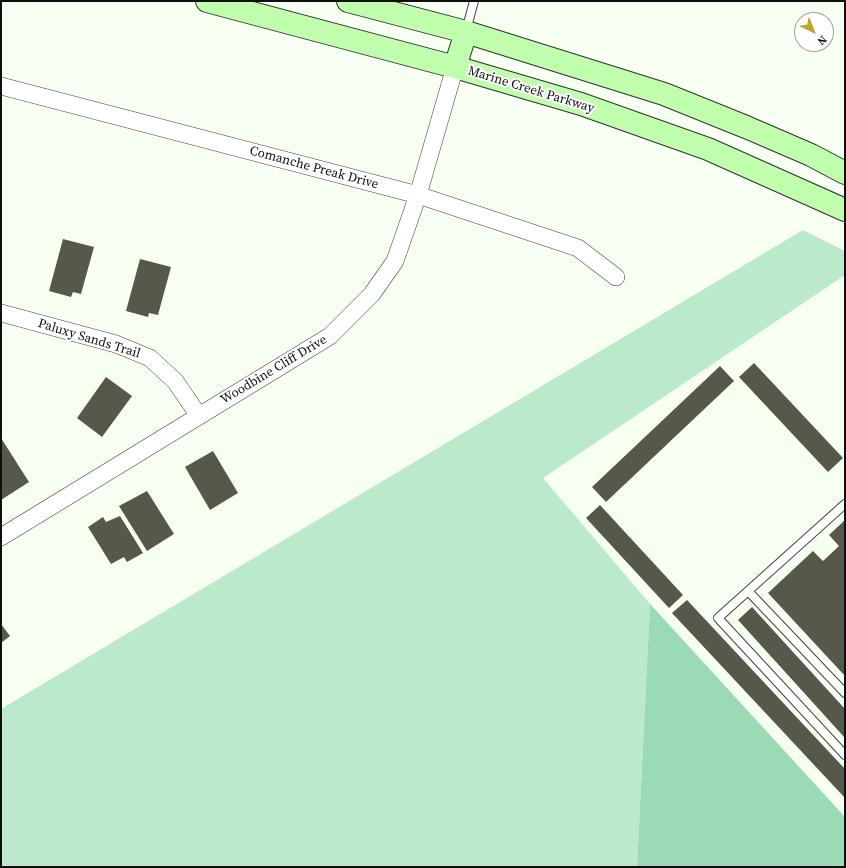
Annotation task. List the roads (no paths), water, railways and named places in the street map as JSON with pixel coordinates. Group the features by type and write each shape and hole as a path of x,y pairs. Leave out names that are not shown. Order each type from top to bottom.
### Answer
{"main road":[{"name":"Marine Creek Parkway","path":"207,1 455,67 582,104 708,149 845,210"},
{"path":"348,1 466,32 664,94 811,155 845,172"},
{"path":"455,67 466,32"}],"street":[{"name":"Woodbine Cliff Drive","path":"1,537 330,336 372,294 395,261 418,195 455,67"},
{"name":"Comanche Preak Drive","path":"1,86 418,195 578,248 616,277"},
{"name":"Paluxy Sands Trail","path":"1,313 116,344 150,358 175,381 199,416"}],"lane":[{"path":"466,32 474,1"},
{"path":"845,504 718,618 845,755"},
{"path":"748,591 845,693"}]}
